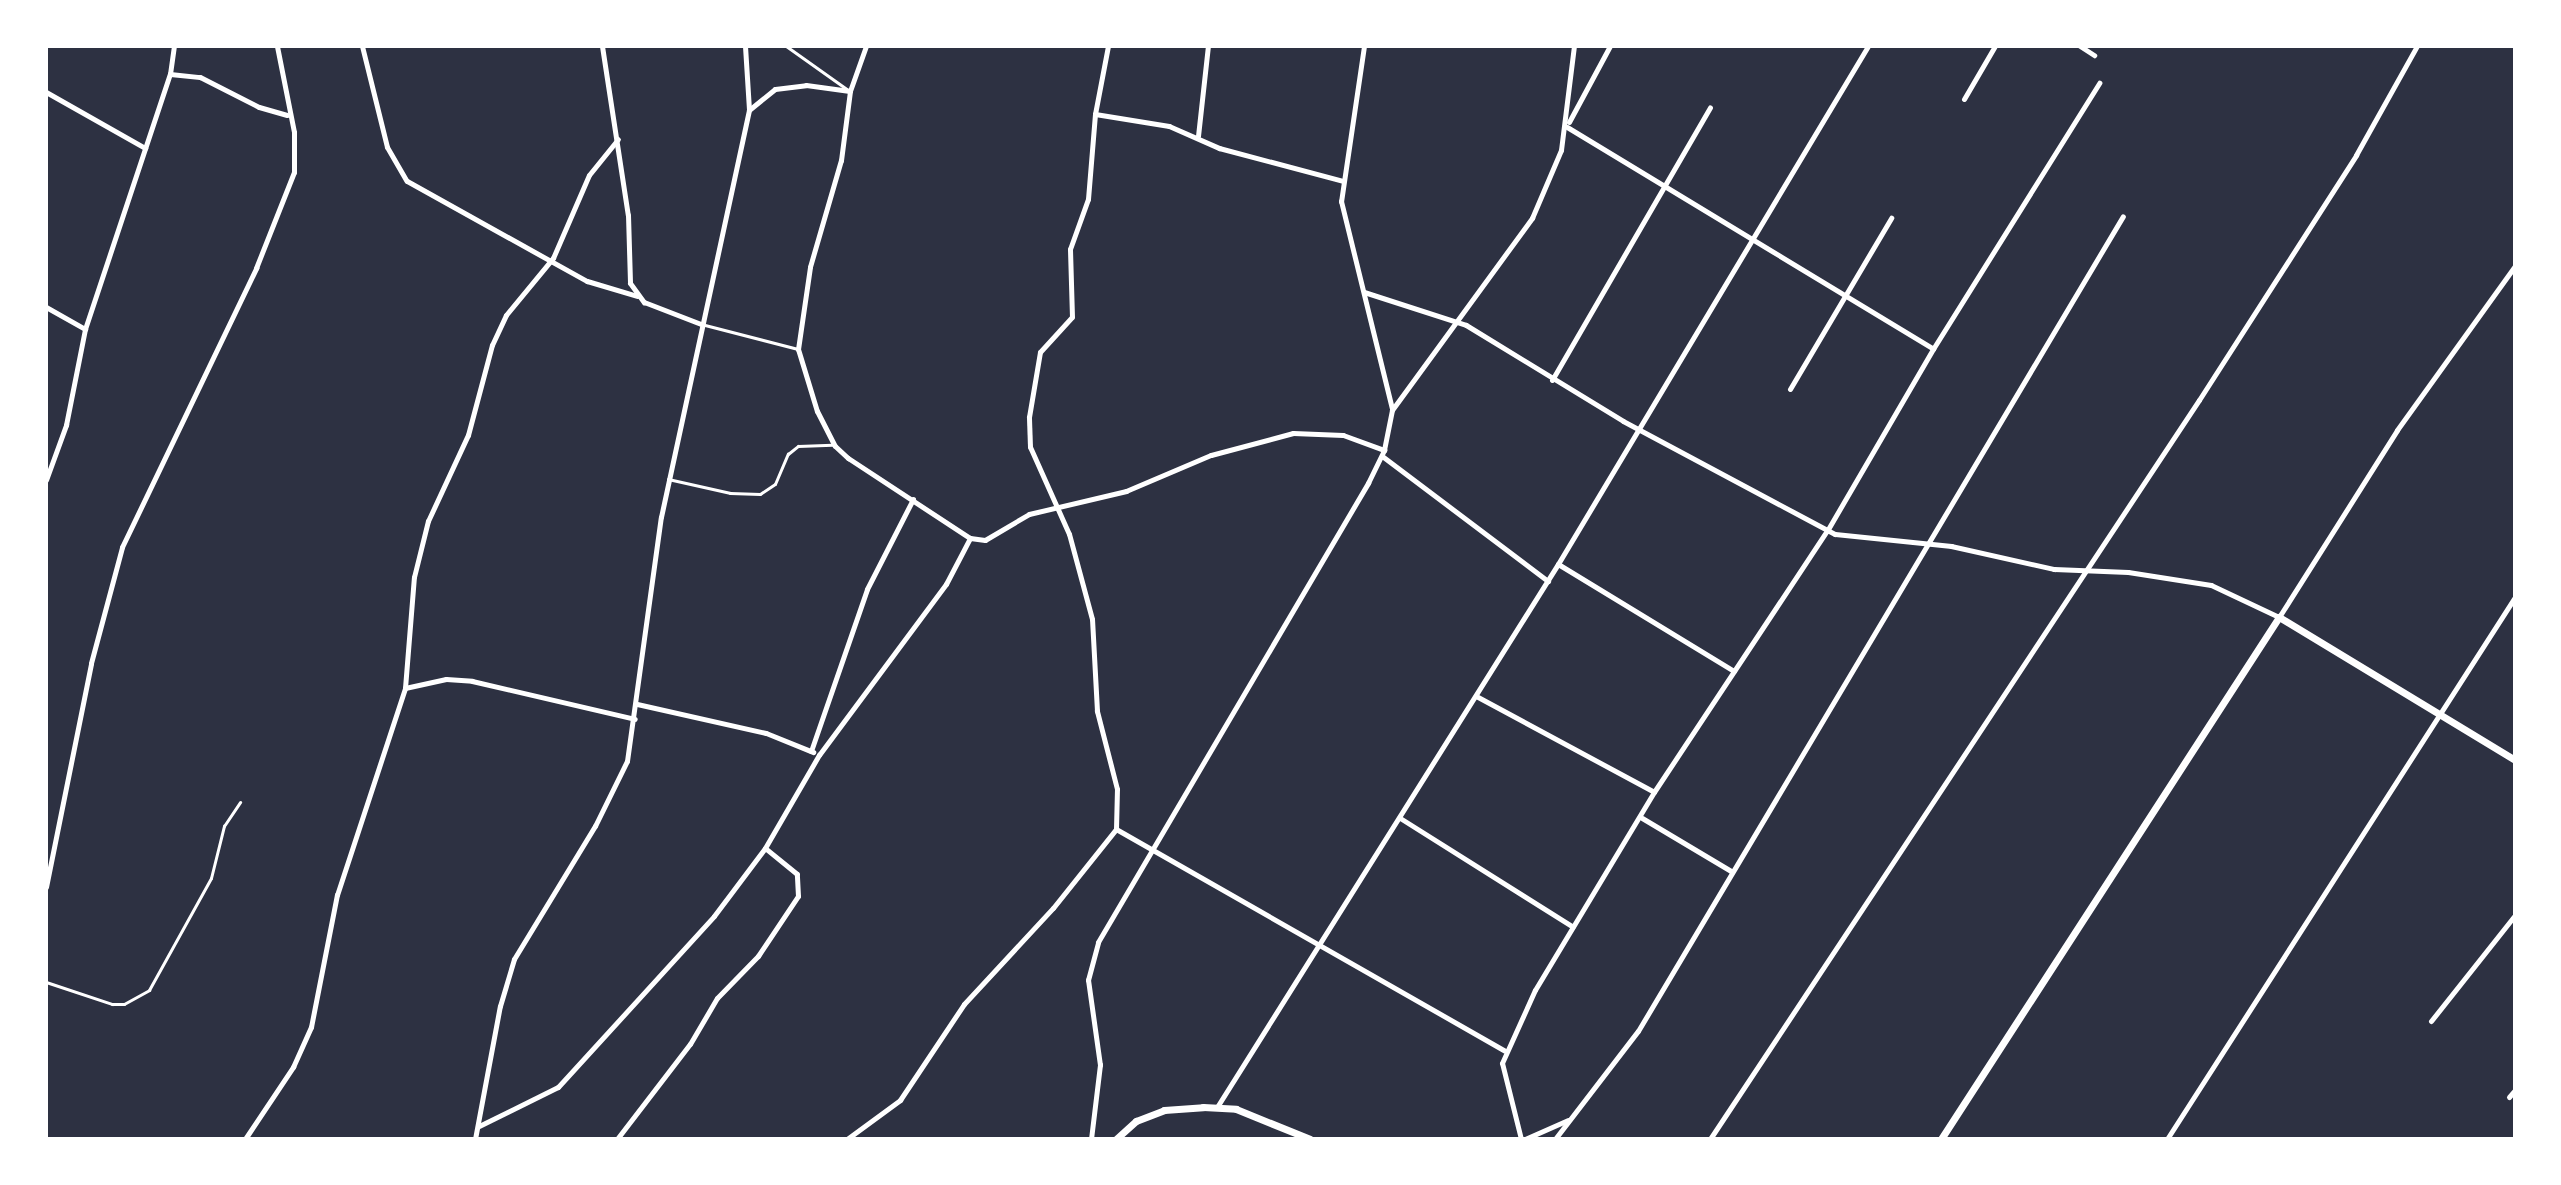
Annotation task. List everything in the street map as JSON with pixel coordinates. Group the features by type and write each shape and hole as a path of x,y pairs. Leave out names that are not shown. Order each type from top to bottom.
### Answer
{"street":[{"path":"46,480 66,425 85,329 170,74 173,49 163,46"},
{"path":"46,887 114,570 204,366 256,268 294,172 294,132 287,115 277,46"},
{"path":"362,46 387,147 407,181 553,258 587,281 637,296 701,324"},
{"path":"602,46 618,139 630,283 637,296"},
{"path":"475,1139 500,1006 514,959 613,794 627,761 668,479 749,110 745,46"},
{"path":"866,46 850,91 841,160 810,267 798,349 835,446 970,538 985,540 1029,514 1126,491 1211,455 1293,433 1343,435 1383,453 1548,581"},
{"path":"847,1139 900,1100 964,1004 1053,908 1116,829 1117,789 1097,711 1092,619 1057,507 1030,447 1031,390 1040,352 1072,317 1070,249 1088,199 1095,114 1108,46"},
{"path":"1198,136 1208,46"},
{"path":"1364,46 1343,181 1342,219 1364,292 1392,410"},
{"path":"1567,127 1574,46"},
{"path":"1091,1139 1100,1065 1090,962 1383,453 1392,410 1453,321 1532,218 1567,127 1610,46"},
{"path":"1217,1108 1548,581 1868,46"},
{"path":"1964,99 1995,46"},
{"path":"2080,46 2094,55"},
{"path":"1710,1139 2356,155 2417,46"},
{"path":"170,74 200,77 259,107 287,115"},
{"path":"1568,1120 1523,1139 1507,1090 1504,1050 1573,927 1642,818 1654,792 1827,531 1933,349 2099,83"},
{"path":"749,110 775,89 806,85 850,91"},
{"path":"46,92 145,148"},
{"path":"1552,380 1665,190 1710,107"},
{"path":"1095,114 1198,136 1219,148 1343,181"},
{"path":"1567,127 1665,190 1933,349"},
{"path":"245,1139 293,1067 311,1027 337,895 405,688 414,577 428,521 468,435 497,335 553,258 589,175 618,139"},
{"path":"1555,1139 1568,1120 1598,1089 1638,1031 2123,216"},
{"path":"1790,389 1891,218"},
{"path":"1941,1139 2397,430 2515,266"},
{"path":"1364,292 1453,321 1639,429 1827,531 1987,552 2054,569 2085,569 2211,585 2279,617 2368,667 2436,714 2515,760"},
{"path":"46,307 85,329"},
{"path":"811,751 867,589 913,499"},
{"path":"479,1126 558,1087 714,916 765,848 819,755 946,584 970,538"},
{"path":"1558,564 1734,671"},
{"path":"2167,1139 2436,714 2515,597"},
{"path":"405,688 446,679 472,681 635,719"},
{"path":"1476,696 1654,792"},
{"path":"637,704 766,733 819,755"},
{"path":"1400,818 1573,927"},
{"path":"1642,818 1731,871"},
{"path":"1116,829 1155,847 1320,946 1504,1050"},
{"path":"617,1139 690,1044 717,998 758,956 798,896 797,874 765,848"},
{"path":"2431,1021 2515,915"},
{"path":"2509,1097 2515,1090"},
{"path":"1116,1139 1136,1121 1164,1110 1217,1108 1236,1109 1310,1139"}],"lane":[{"path":"786,46 850,91"},
{"path":"701,324 798,349"},
{"path":"668,479 760,494 775,484 788,454 798,446 835,446"},
{"path":"46,982 112,1004 124,1004 149,990 211,878 224,826 240,802"}]}
